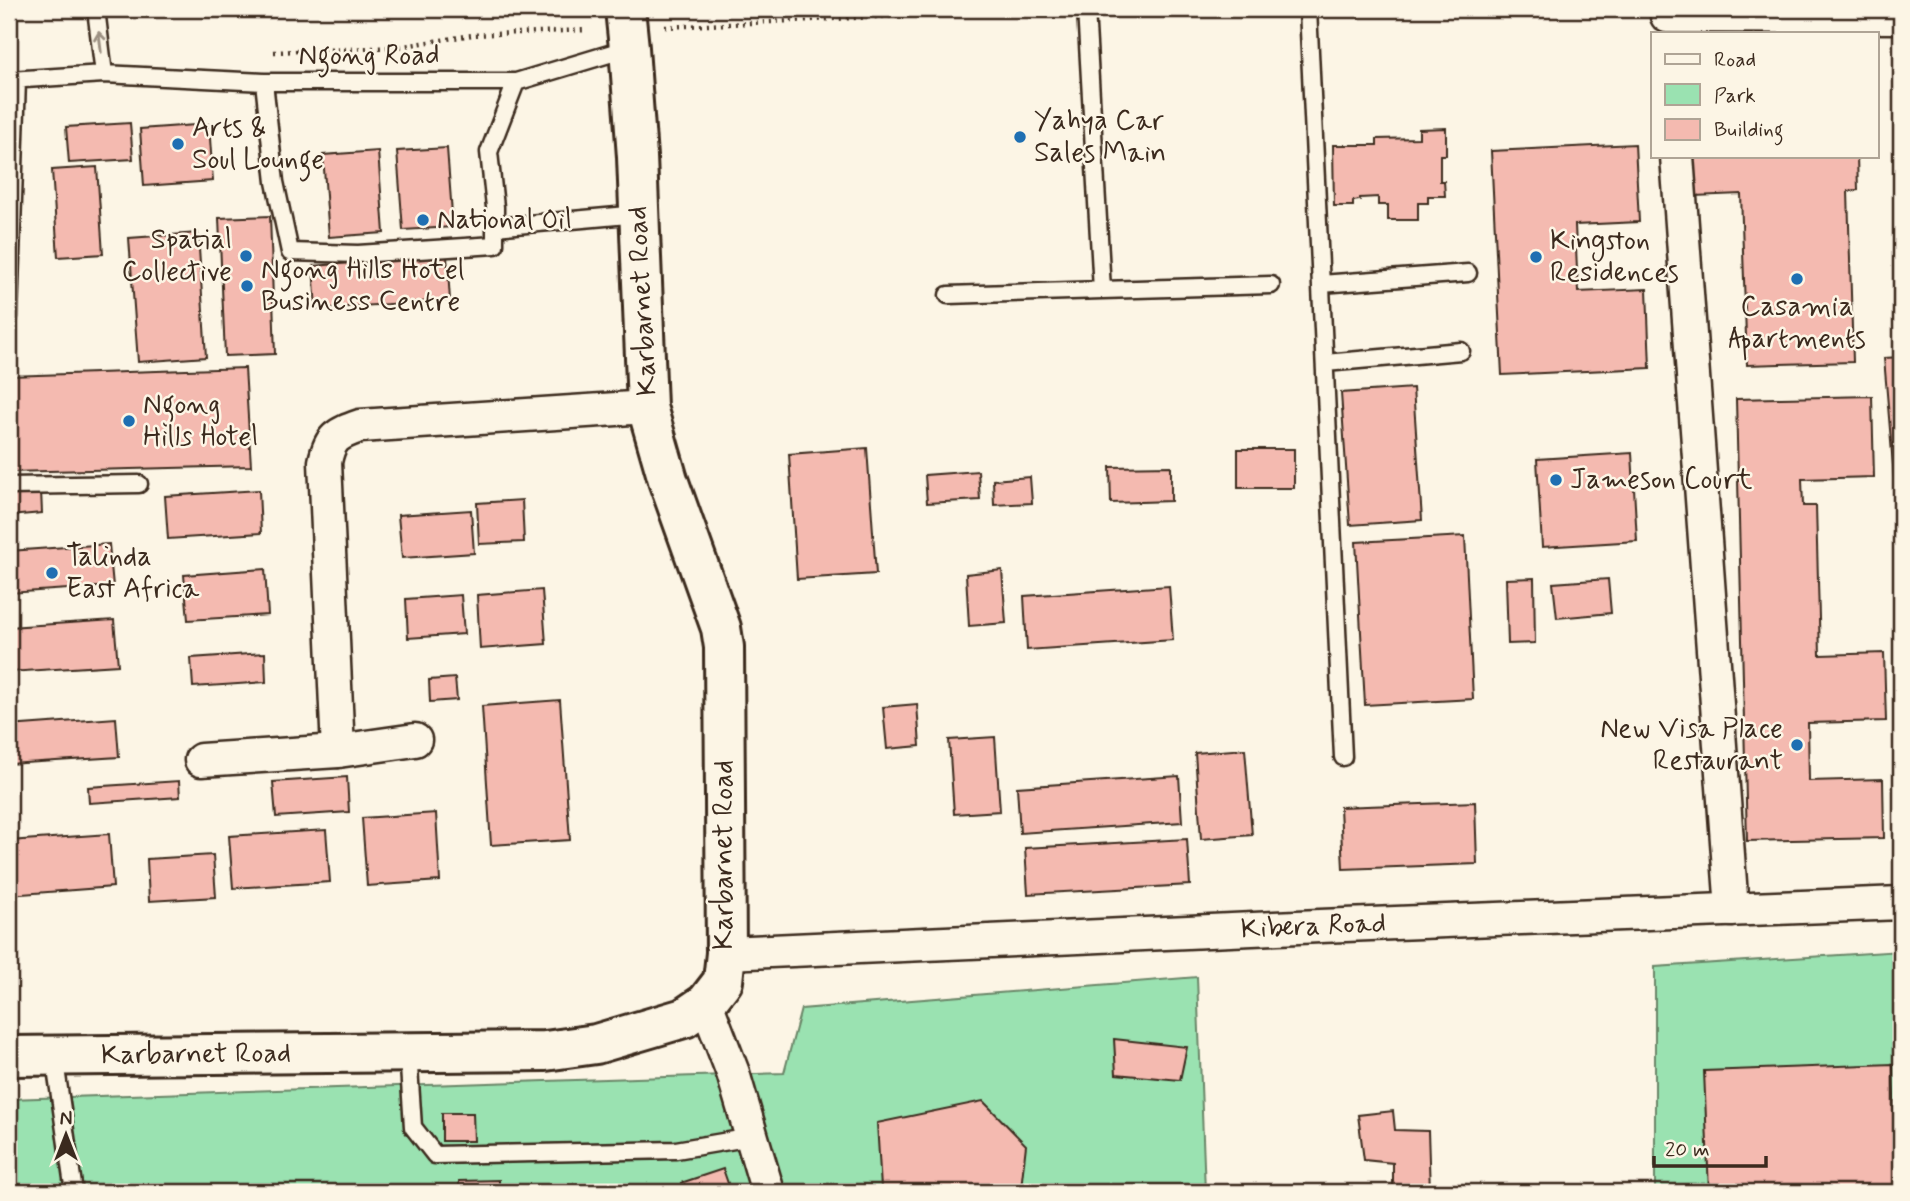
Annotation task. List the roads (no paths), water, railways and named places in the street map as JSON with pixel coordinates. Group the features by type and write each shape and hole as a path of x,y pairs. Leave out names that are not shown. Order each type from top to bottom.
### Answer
{"street":[{"path":"1668,19 1901,17"},
{"name":"Karbarnet Road","path":"9,1056 545,1051 596,1044 684,1018 706,1003 723,981 726,953 724,647 721,628 668,480 648,407 627,28"},
{"path":"1677,158 1732,910"},
{"path":"338,751 325,462 328,445 343,432 360,426 648,407"},
{"path":"201,760 338,751 415,740"},
{"name":"Kibera Road","path":"726,953 1901,903"},
{"path":"706,1003 733,1073 768,1192"}],"lane":[{"path":"96,9 104,74"},
{"path":"1086,9 1102,290"},
{"path":"1308,9 1343,757"},
{"name":"Ngong Road","path":"13,80 104,74 264,82 516,82 627,28"},
{"path":"9,317 13,80"},
{"path":"264,82 275,182 290,251 358,254 495,245 495,207 489,152 516,82"},
{"path":"495,227 639,214"},
{"path":"1321,285 1468,273"},
{"path":"948,295 1271,285"},
{"path":"1325,363 1461,351"},
{"path":"9,486 139,484"},
{"path":"408,1052 413,1127 435,1155 676,1150 752,1137"},
{"path":"54,1055 74,1192"}],"place":[{"name":"Yahya Car Sales Main","path":"1020,137"},
{"name":"Arts & Soul Lounge","path":"178,144"},
{"name":"National Oil","path":"423,220"},
{"name":"Spatial Collective","path":"246,256"},
{"name":"Kingston Residences","path":"1536,257"},
{"name":"Casamia Apartments","path":"1797,279"},
{"name":"Ngong Hills Hotel Business Centre","path":"247,286"},
{"name":"Ngong Hills Hotel","path":"129,421"},
{"name":"Jameson Court","path":"1556,480"},
{"name":"Talinda East Africa","path":"52,573"},
{"name":"New Visa Place Restaurant","path":"1797,745"}]}
